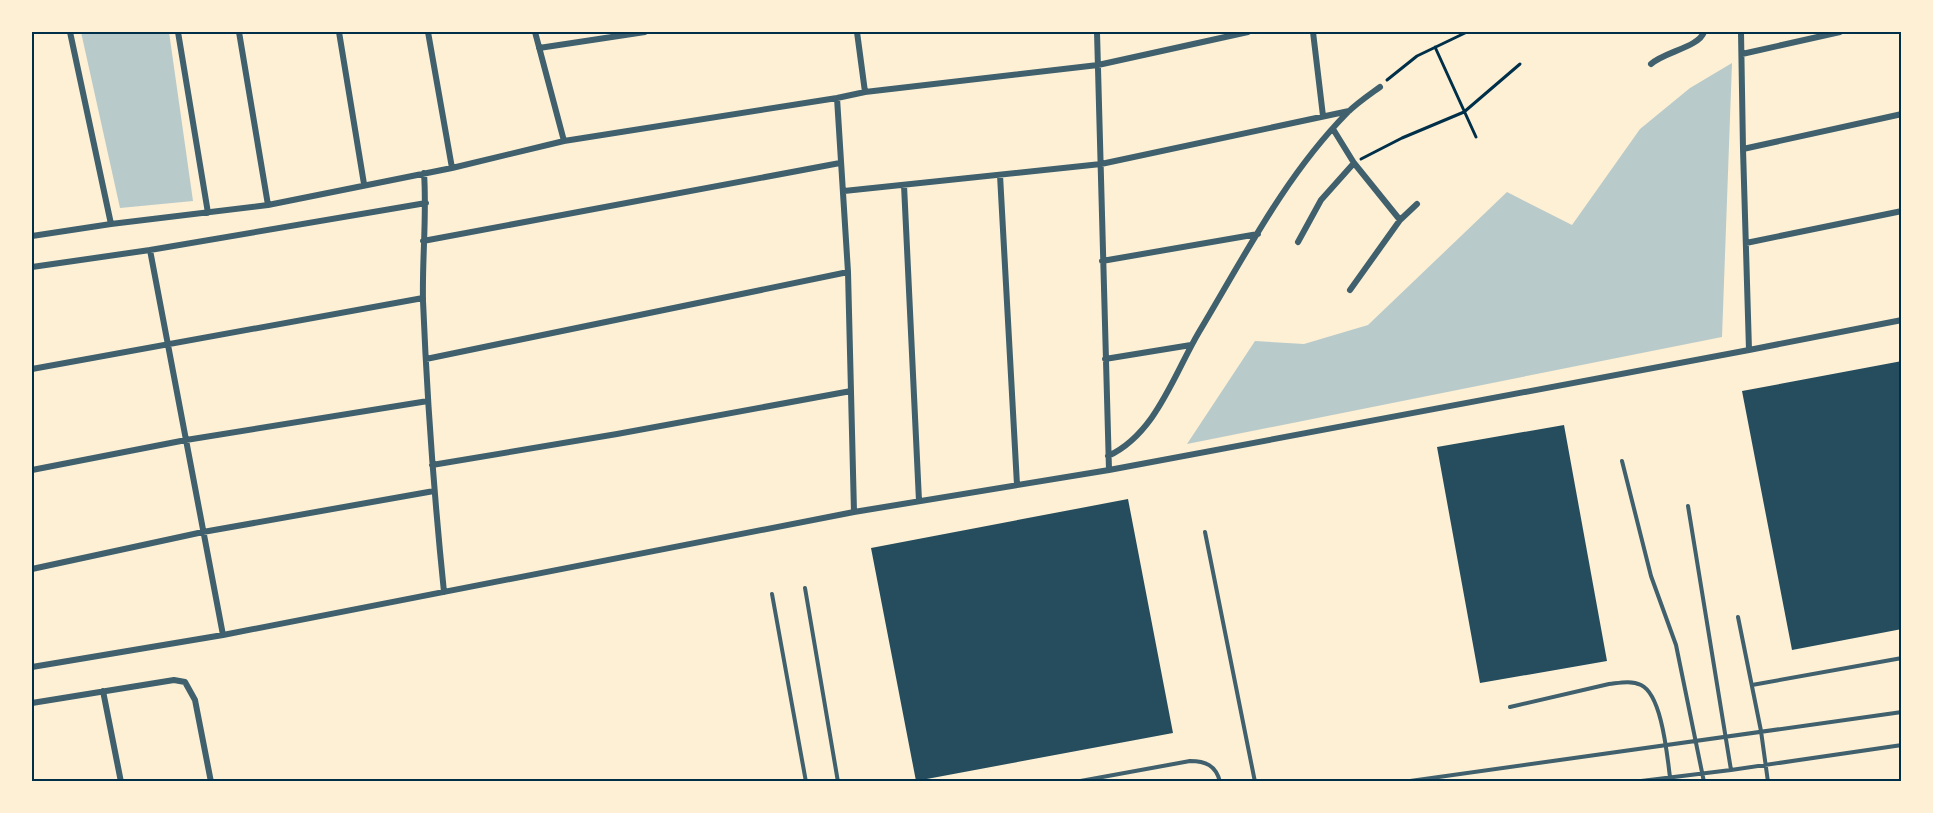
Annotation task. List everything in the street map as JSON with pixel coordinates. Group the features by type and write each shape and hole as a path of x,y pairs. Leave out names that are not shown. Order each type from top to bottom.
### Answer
{"street":[{"path":"70,32 111,224"},
{"path":"178,32 208,213"},
{"path":"239,32 268,205"},
{"path":"339,32 364,184"},
{"path":"428,32 452,168"},
{"path":"535,32 564,141"},
{"path":"539,48 645,32"},
{"path":"857,32 865,92"},
{"path":"1096,32 1109,470"},
{"path":"32,236 268,205 452,168 564,141 865,92 1098,65 1248,32"},
{"path":"1313,32 1323,116"},
{"path":"1651,64 1699,40 1704,32"},
{"path":"1742,32 1749,350"},
{"path":"1742,54 1840,32"},
{"path":"1108,456 1130,442 1152,417 1181,369 1191,345 1258,234 1284,191 1309,157 1349,111 1380,87"},
{"path":"837,98 848,272 854,512"},
{"path":"844,191 1101,164 1349,111"},
{"path":"1743,149 1902,114"},
{"path":"1333,129 1354,163 1400,220"},
{"path":"423,242 840,163"},
{"path":"1298,242 1321,200 1354,163"},
{"path":"424,173 426,202 423,298 432,465 444,592"},
{"path":"1000,175 1017,484"},
{"path":"904,184 919,501"},
{"path":"32,267 150,250 426,202"},
{"path":"1350,290 1400,220 1417,204"},
{"path":"1746,243 1902,211"},
{"path":"1102,261 1258,234"},
{"path":"150,250 223,635"},
{"path":"426,359 848,272"},
{"path":"32,369 423,298"},
{"path":"32,667 223,635 854,512 1109,470 1902,320"},
{"path":"1105,359 1191,345"},
{"path":"432,465 851,391"},
{"path":"32,470 186,440 428,401"},
{"path":"32,569 203,532 434,491"},
{"path":"32,703 174,680 185,682 195,700 211,782"},
{"path":"103,691 121,782"}],"lane":[{"path":"1622,461 1651,576 1676,645 1704,782"},
{"path":"1688,506 1731,770"},
{"path":"1205,532 1255,782"},
{"path":"805,588 838,782"},
{"path":"772,594 806,782"},
{"path":"1738,617 1761,731 1768,782"},
{"path":"1752,685 1902,658"},
{"path":"1510,707 1609,684 1623,682 1641,684 1649,690 1654,699 1670,777"},
{"path":"1403,782 1902,712"},
{"path":"1633,782 1902,745"},
{"path":"1075,782 1199,761 1209,763 1220,782"}],"path":[{"path":"1380,87 1417,56 1467,32"},
{"path":"1435,47 1476,137"},
{"path":"1354,163 1402,138 1464,112 1520,64"}],"shaded area":[{"path":"81,32 169,32 193,201 120,208"},
{"path":"1732,63 1722,337 1187,444 1255,341 1304,344 1368,325 1507,192 1572,225 1640,129 1690,88"}],"building":[{"path":"1902,361 1902,629 1792,650 1742,391"},
{"path":"1564,425 1607,661 1480,683 1437,447"},
{"path":"1128,499 1173,733 916,781 871,548"}]}
